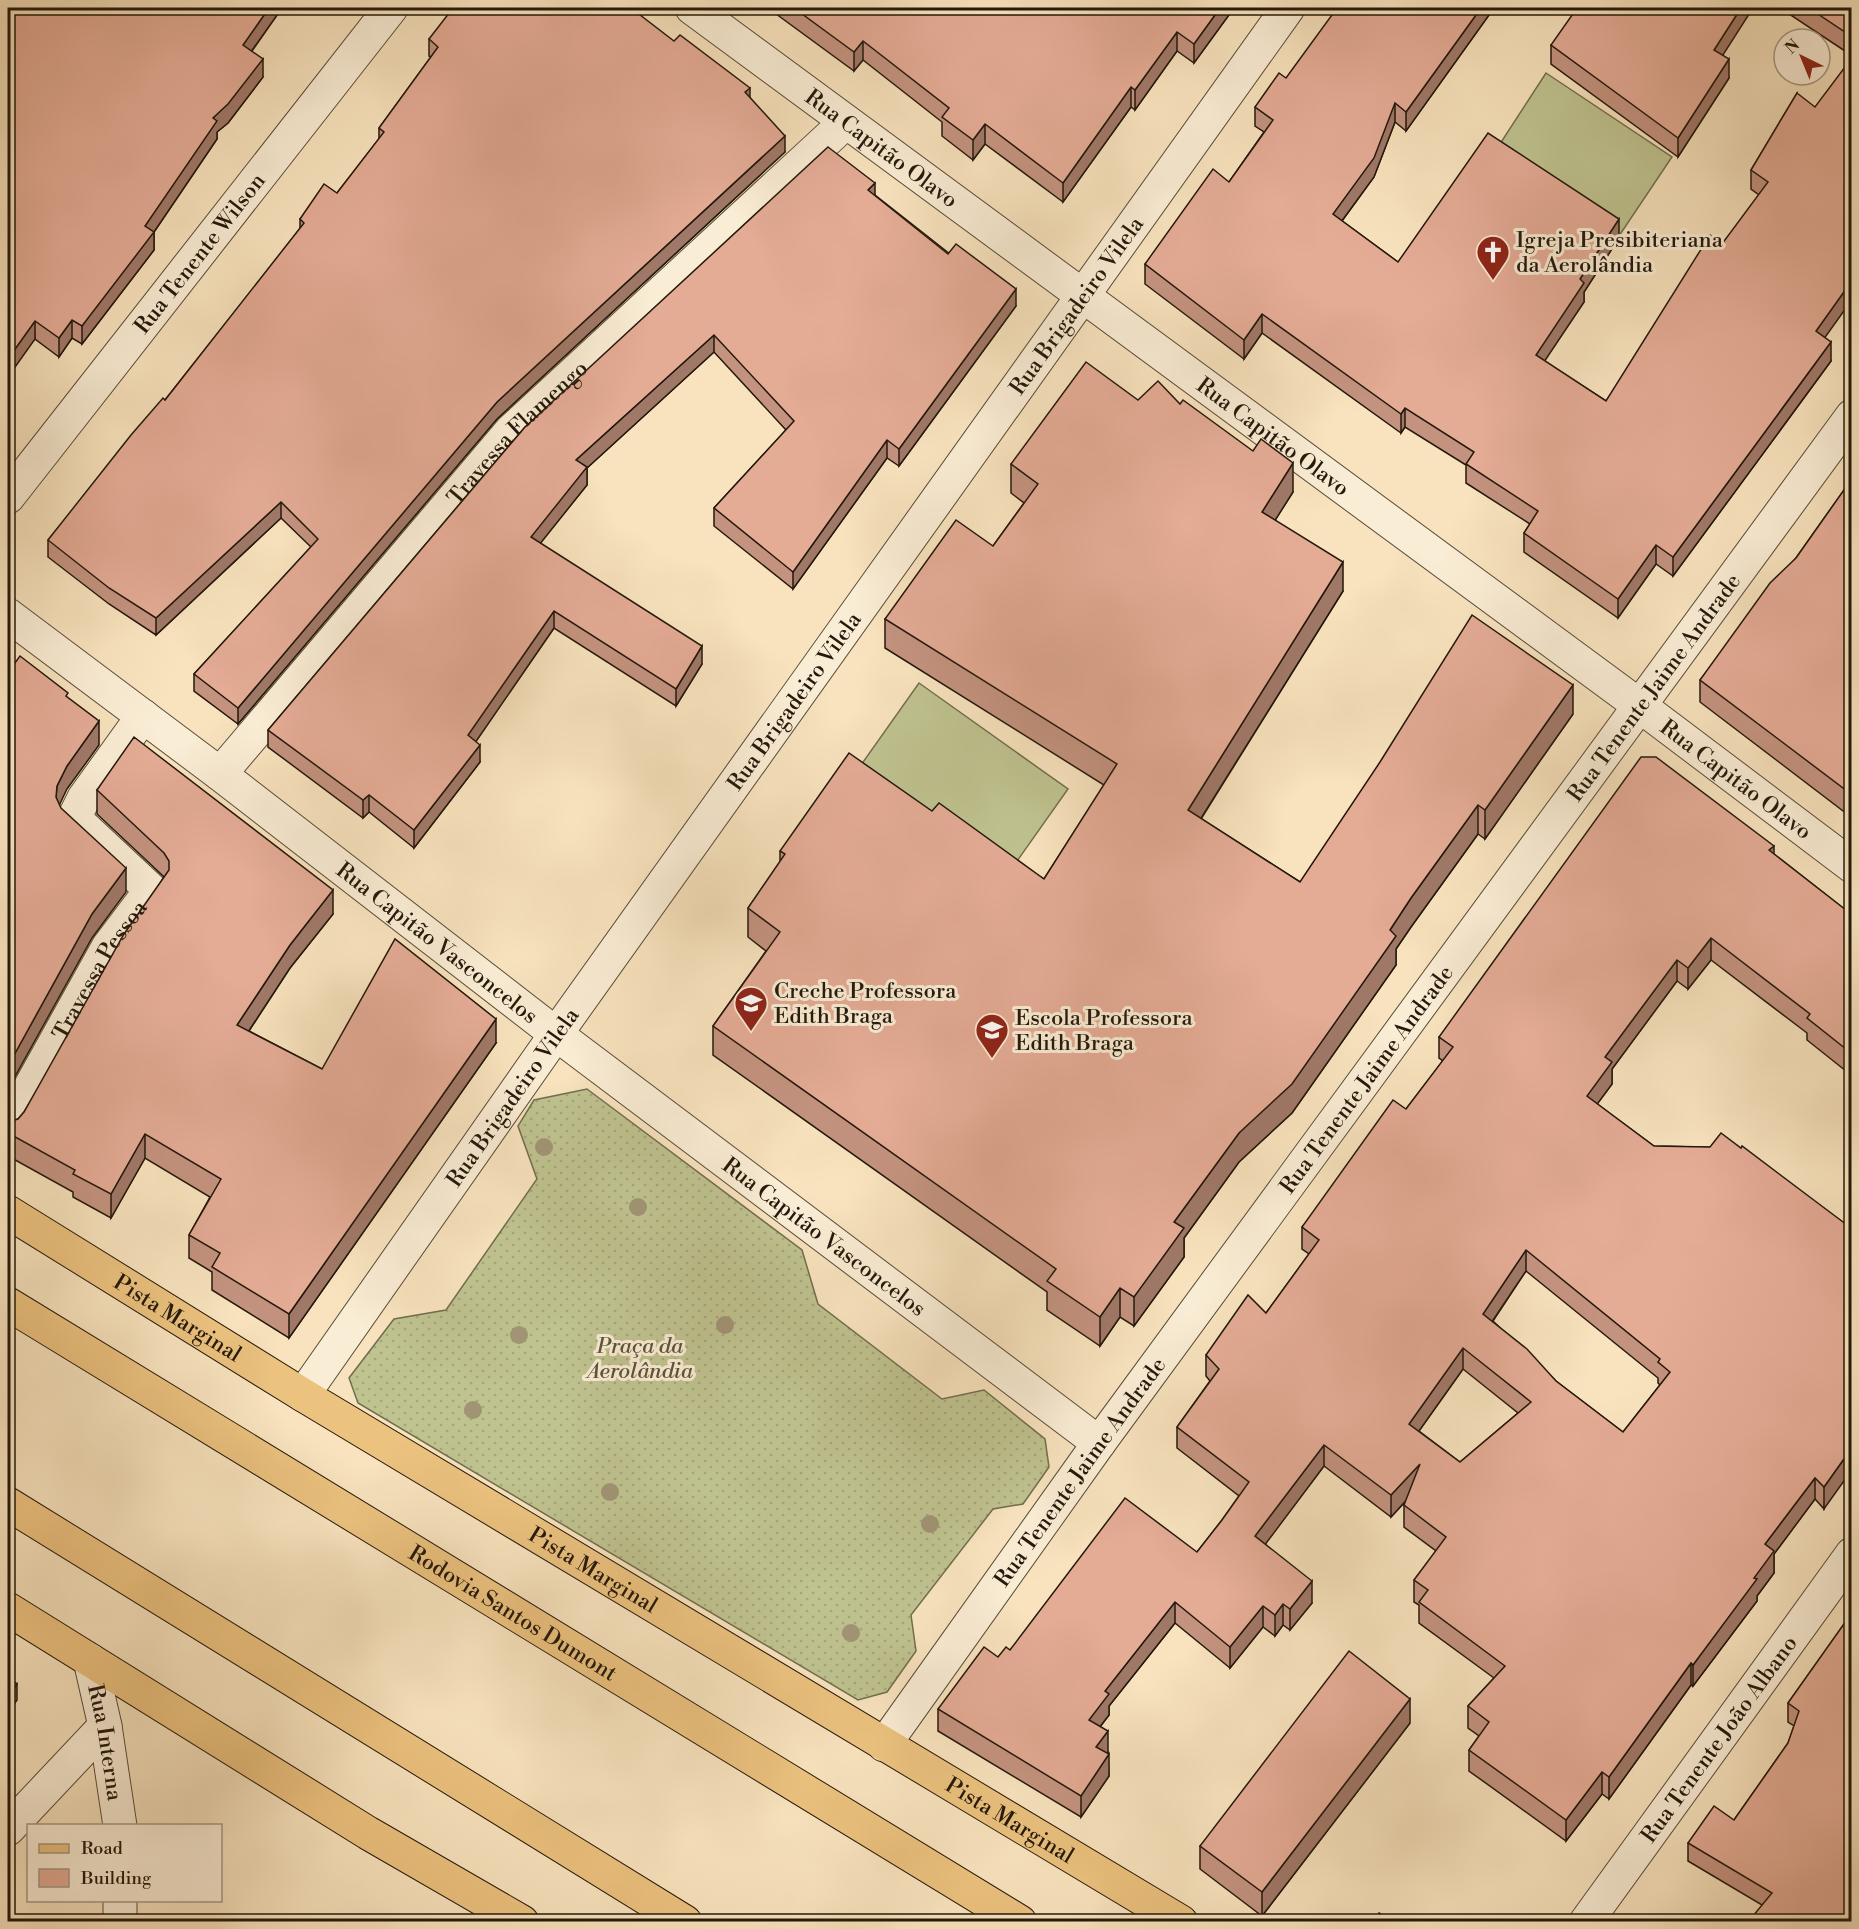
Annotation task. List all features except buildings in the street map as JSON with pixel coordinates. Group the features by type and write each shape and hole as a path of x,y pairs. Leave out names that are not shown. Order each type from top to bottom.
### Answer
{"main road":[{"name":"Pista Marginal","path":"8,1212 303,1395 1181,1922"},
{"name":"Rodovia Santos Dumont","path":"8,1304 1020,1922"},
{"path":"8,1504 685,1922"},
{"path":"8,1609 368,1833 522,1922"}],"street":[{"name":"Rua Tenente Wilson","path":"8,497 391,8"},
{"name":"Rua Capitão Olavo","path":"692,8 1640,706 1851,866"},
{"name":"Rua Brigadeiro Vilela","path":"303,1395 556,1034 1288,8"},
{"name":"Travessa Flamengo","path":"220,774 511,431 846,122"},
{"name":"Rua Tenente Jaime Andrade","path":"884,1745 1099,1443 1851,417"},
{"name":"Rua Capitão Vasconcelos","path":"8,615 220,774 556,1034 1099,1443"},
{"name":"Travessa Pessoa","path":"8,1127 108,947 151,890 74,818 84,798 143,716"},
{"name":"Rua Tenente João Albano","path":"1587,1922 1851,1554"},
{"name":"Rua Interna","path":"90,1660 105,1726 120,1824"},
{"path":"8,1829 105,1726"},
{"path":"120,1902 120,1922"}],"green space":[{"path":"1546,73 1672,157 1619,236 1494,153"},
{"path":"919,683 1068,789 1010,871 861,765"},
{"name":"Praça da Aerolândia","path":"587,1089 802,1250 818,1304 942,1399 984,1390 1045,1439 1049,1467 1023,1504 993,1509 911,1615 916,1651 887,1692 858,1700 358,1403 349,1378 394,1319 446,1310 537,1179 518,1126 534,1100"}],"place":[{"name":"Igreja Presibiteriana da Aerolândia","path":"1493,281"},
{"name":"Creche Professora Edith Braga","path":"751,1032"},
{"name":"Escola Professora Edith Braga","path":"992,1059"}]}
